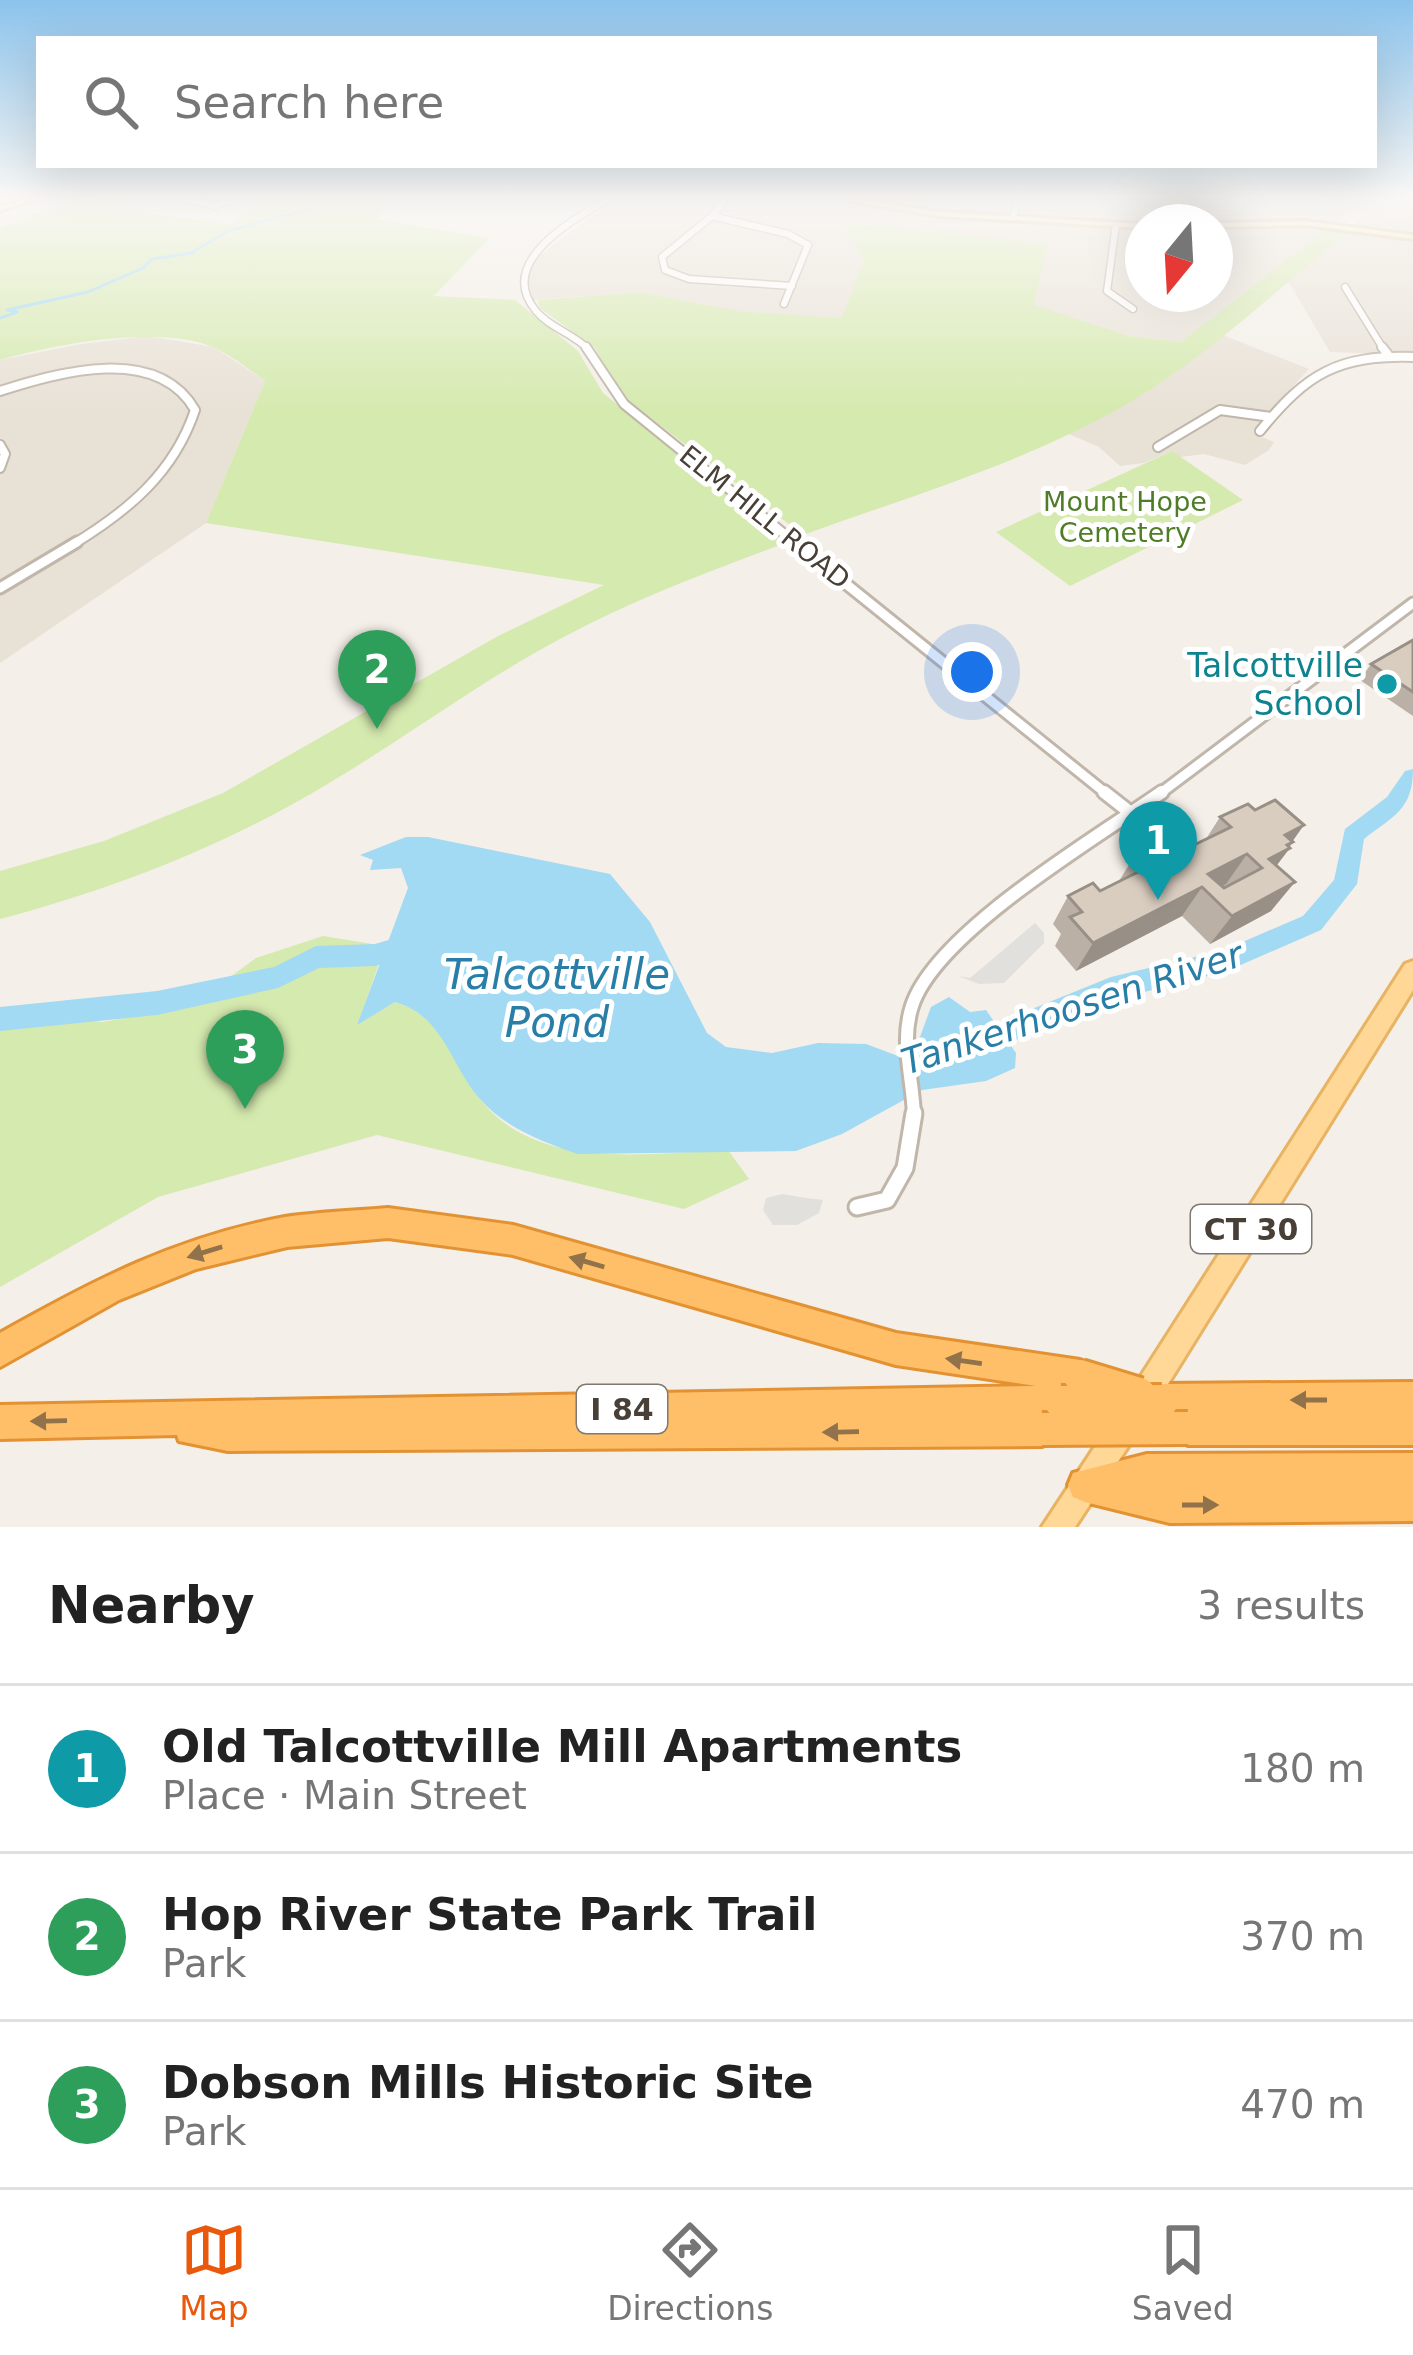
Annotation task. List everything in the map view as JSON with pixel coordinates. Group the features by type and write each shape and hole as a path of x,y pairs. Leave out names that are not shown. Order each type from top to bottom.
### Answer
{"highway":[{"path":"0,1350 109,1289 196,1254 287,1232 388,1223 512,1240 896,1349 1061,1402 1413,1428"},
{"path":"0,1422 125,1420 228,1434 1061,1402 1162,1401 1196,1414 1413,1399"},
{"path":"1085,1485 1147,1471 1413,1470"},
{"path":"1085,1485 1170,1504 1413,1503"}],"main road":[{"name":"CT 30","path":"1057,1527 1413,971"}],"street":[{"name":"ELM HILL ROAD","path":"525,268 532,306 587,348 619,400 1132,814"},
{"path":"664,268 689,279 792,286"},
{"path":"784,304 799,268"},
{"path":"1108,268 1107,291 1125,303"},
{"path":"1346,287 1365,326 1389,356"},
{"path":"1260,431 1316,372 1330,364 1413,357"},
{"path":"0,391 83,370 136,371 171,379 185,388 195,410 179,452 148,488 0,588"},
{"path":"1158,447 1220,410 1271,417"},
{"path":"0,445 5,454 0,468"},
{"path":"857,1207 887,1200 904,1176 916,1138 906,1023 927,977 1071,854 1132,814 1413,603"}],"shaded area":[{"path":"532,268 861,268 843,318 739,311 640,292 532,300 528,274"},
{"path":"1041,268 1125,268 1125,312 1220,312 1181,342 1129,336 1033,305"},
{"path":"1233,268 1276,268 1233,302"},
{"path":"1304,268 1413,268 1413,355 1330,352 1288,281"},
{"path":"1220,334 1309,369 1260,421 1257,435 1274,442 1269,450 1245,465 1204,454 1180,457 1172,451 1144,463 1120,466 1099,447 1069,434 1159,384"},
{"path":"148,336 214,347 265,381 206,523 0,663 0,360"},
{"path":"1035,923 1044,933 1044,943 1004,983 979,984 958,976 970,978"},
{"path":"782,1194 823,1200 819,1213 797,1225 773,1225 763,1210 766,1198"}],"green space":[{"path":"0,268 460,268 434,296 515,300 578,351 603,393 788,542 644,598 560,639 345,773 239,832 121,881 0,919 0,871 104,841 223,793 498,636 604,585 206,523 265,381 217,349 195,341 140,337 79,343 0,360"},
{"path":"861,268 1042,268 1034,305 1129,336 1181,342 1220,312 1233,312 1233,302 1276,268 1305,268 1160,383 1092,423 1012,459 803,535 630,402 615,387 595,348 540,308 538,300 640,292 739,311 842,318"},
{"name":"Mount Hope Cemetery","path":"1172,451 1243,500 1070,586 996,532"},
{"path":"323,936 385,946 358,1024 395,1002 422,1016 496,1116 524,1135 589,1152 728,1150 749,1179 684,1209 377,1135 158,1197 0,1287 0,1026 56,1017 102,1022 189,1007 256,958"}],"water":[{"name":"Talcottville Pond","path":"406,837 428,837 610,874 650,922 707,1033 726,1047 772,1053 818,1043 866,1044 898,1056 914,1053 931,1007 949,997 970,1012 986,1010 1016,1053 1015,1068 986,1081 922,1090 842,1134 796,1151 578,1154 551,1144 490,1109 436,1030 411,1009 395,1002 357,1025 408,888 401,868 370,870 373,860 360,855"}],"building":[{"path":"1413,640 1413,692 1371,664"},
{"path":"1275,800 1304,825 1285,835 1293,842 1287,845 1290,848 1269,859 1295,882 1232,916 1202,887 1093,943 1070,917 1082,912 1068,896 1093,883 1100,891 1150,866 1135,853 1157,843 1148,834 1168,825 1185,841 1196,844 1231,827 1220,817 1248,804 1255,810","holes":["1247,854 1262,868 1224,888 1208,874"]}],"waterway":[{"path":"0,318 17,312 7,310 88,292 142,268"},
{"name":"Tankerhoosen River","path":"982,1042 1111,989 1227,960 1312,923 1345,884 1353,835 1395,803 1413,777"},
{"name":"Tankerhoosen River","path":"0,1019 157,1003 278,977 316,957 375,955 409,945"}],"place":[{"name":"Talcottville School","path":"1387,684"},
{"name":"Hop River State Park Trail","path":"377,729"},
{"name":"Old Talcottville Mill Apartments","path":"1158,900"},
{"name":"Dobson Mills Historic Site","path":"245,1109"}]}
